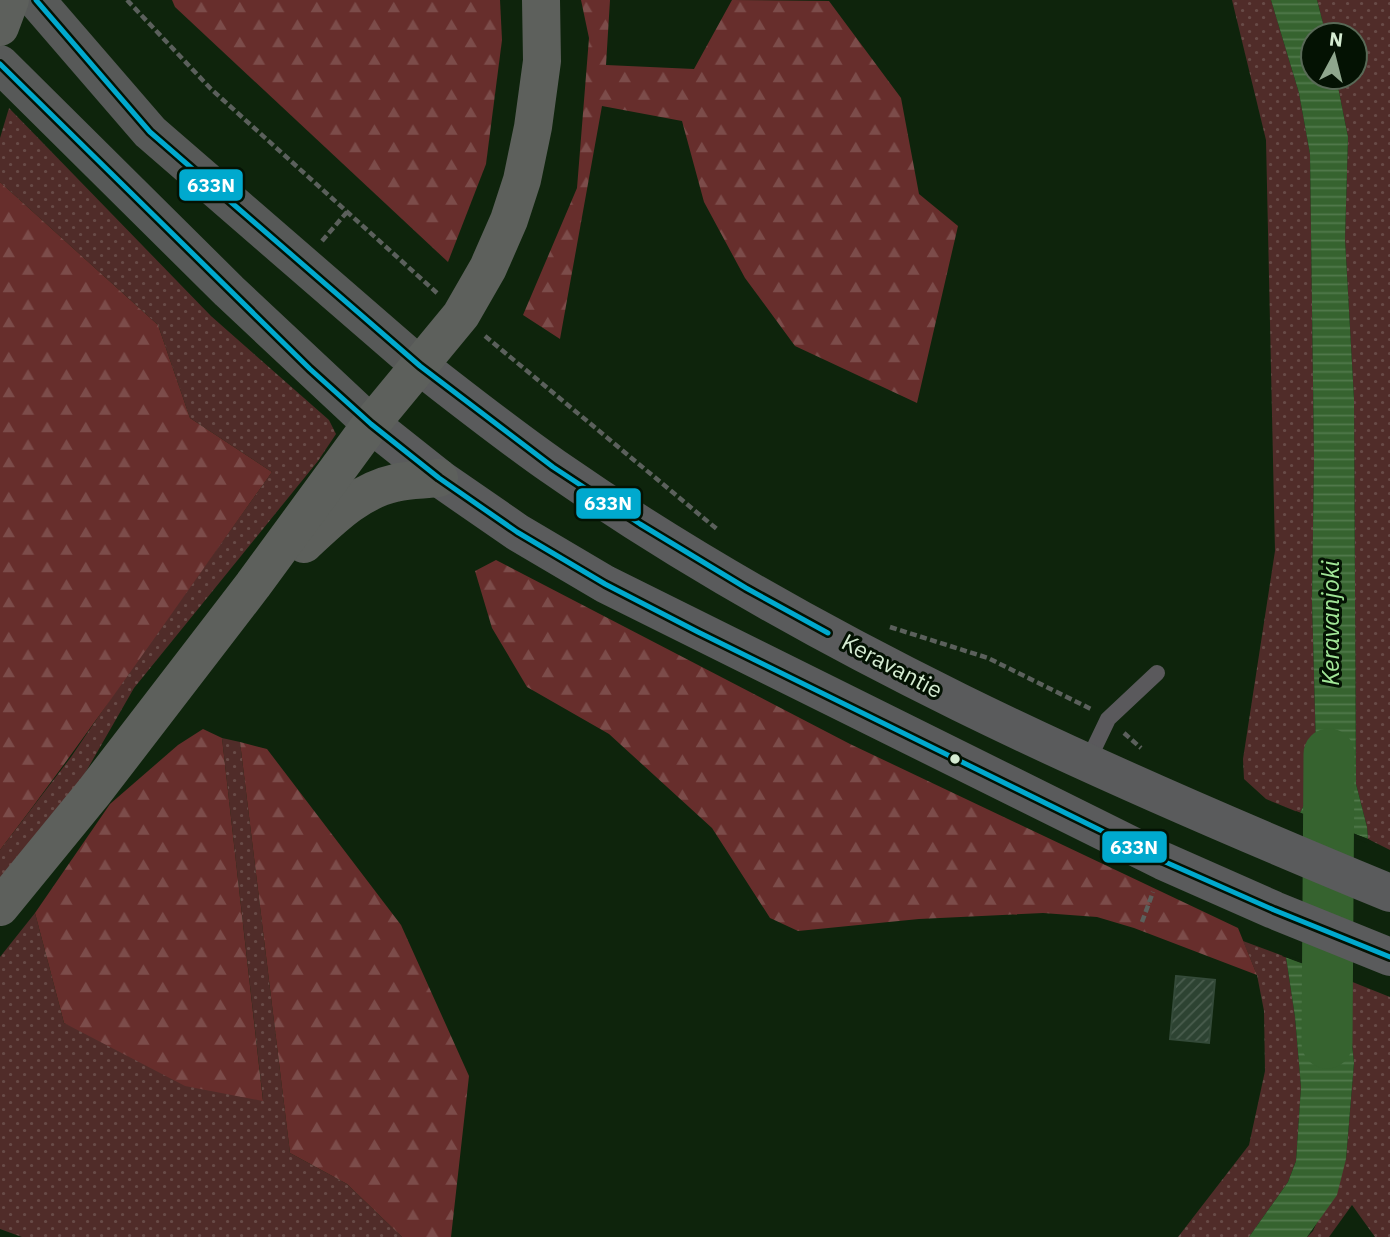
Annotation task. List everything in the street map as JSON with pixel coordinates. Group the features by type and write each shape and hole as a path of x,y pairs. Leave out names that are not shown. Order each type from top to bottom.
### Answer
{"highway":[{"path":"0,27 10,0"},
{"path":"0,907 94,792 253,585 371,424 461,315 488,268 509,220 522,180 542,61 541,0"},
{"path":"253,585 340,511 371,490 396,482 439,478"}],"main road":[{"name":"Keravantie","path":"36,0 150,132 420,366 553,467 746,588 907,676 1087,763 1390,892"},
{"path":"0,64 229,291 371,424 439,478 517,532 616,590 1163,861 1274,911 1390,957"}],"lane":[{"path":"1087,763 1108,719 1157,673"}],"path":[{"path":"127,0 211,89 443,299"},
{"path":"498,348 719,531"},
{"path":"885,625 988,658 1074,699 1108,719 1144,750"}],"shaded area":[{"path":"1232,0 1271,0 1299,93 1310,154 1314,458 1312,601 1316,749 1305,803 1300,813 1266,799 1244,779 1243,759 1275,551 1266,140"},
{"path":"1317,0 1390,0 1390,850 1368,839 1356,784 1354,399 1345,239 1348,137 1339,91 1369,91 1369,21 1322,21"},
{"path":"9,108 211,316 329,420 336,434 318,461 134,688 80,782 0,881 0,850 71,757 272,472 190,418 158,325 0,182 0,138"},
{"path":"222,738 240,742 290,1153 347,1184 402,1237 22,1237 0,1229 0,957 35,913 64,1023 263,1100"},
{"path":"1243,941 1286,957 1301,1087 1296,1161 1288,1182 1249,1237 1178,1237 1249,1145 1265,1071 1264,1011 1257,975"},
{"path":"1350,981 1390,997 1390,1237 1375,1237 1352,1205 1329,1237 1307,1237 1313,1231 1346,1159 1354,1063 1348,1005"}],"green space":[{"path":"172,0 500,0 502,40 486,164 448,262 175,7"},
{"path":"581,0 610,0 606,65 694,69 732,0 829,1 901,98 919,194 958,226 917,403 795,346 745,278 704,202 682,121 602,106 560,339 523,315 577,188 589,38"},
{"path":"0,182 158,325 190,418 272,472 104,710 0,850"},
{"path":"496,560 850,744 1238,928 1257,975 1134,928 1097,917 1043,913 919,919 798,931 770,918 712,828 609,734 527,687 492,628 475,571"},
{"path":"203,729 222,738 263,1101 185,1086 64,1023 35,913 110,804 178,745"},
{"path":"240,742 267,749 401,925 469,1076 451,1237 402,1237 347,1184 290,1153"}],"water":[{"path":"1271,0 1317,0 1322,21 1299,21 1299,91 1339,91 1348,137 1345,239 1354,399 1356,784 1368,839 1300,813 1305,803 1316,749 1312,601 1314,458 1310,154 1299,93"},
{"path":"1286,957 1350,981 1348,1005 1354,1063 1346,1159 1337,1195 1307,1237 1249,1237 1288,1182 1296,1161 1301,1087"}],"pier":[{"path":"1296,811 1371,841 1367,843 1298,816"},
{"path":"1284,954 1351,978 1353,982 1282,956"}],"building":[{"path":"1176,976 1215,980 1209,1043 1170,1039"}],"waterway":[{"name":"Keravanjoki","path":"1327,1043 1329,754"}],"transit line":[{"name":"633N","path":"36,0 150,132 420,366 553,467 640,524 746,588 828,633"},
{"name":"633N","path":"0,64 310,369 371,424 439,478 517,532 605,584 698,632 1163,861 1390,957"}]}
